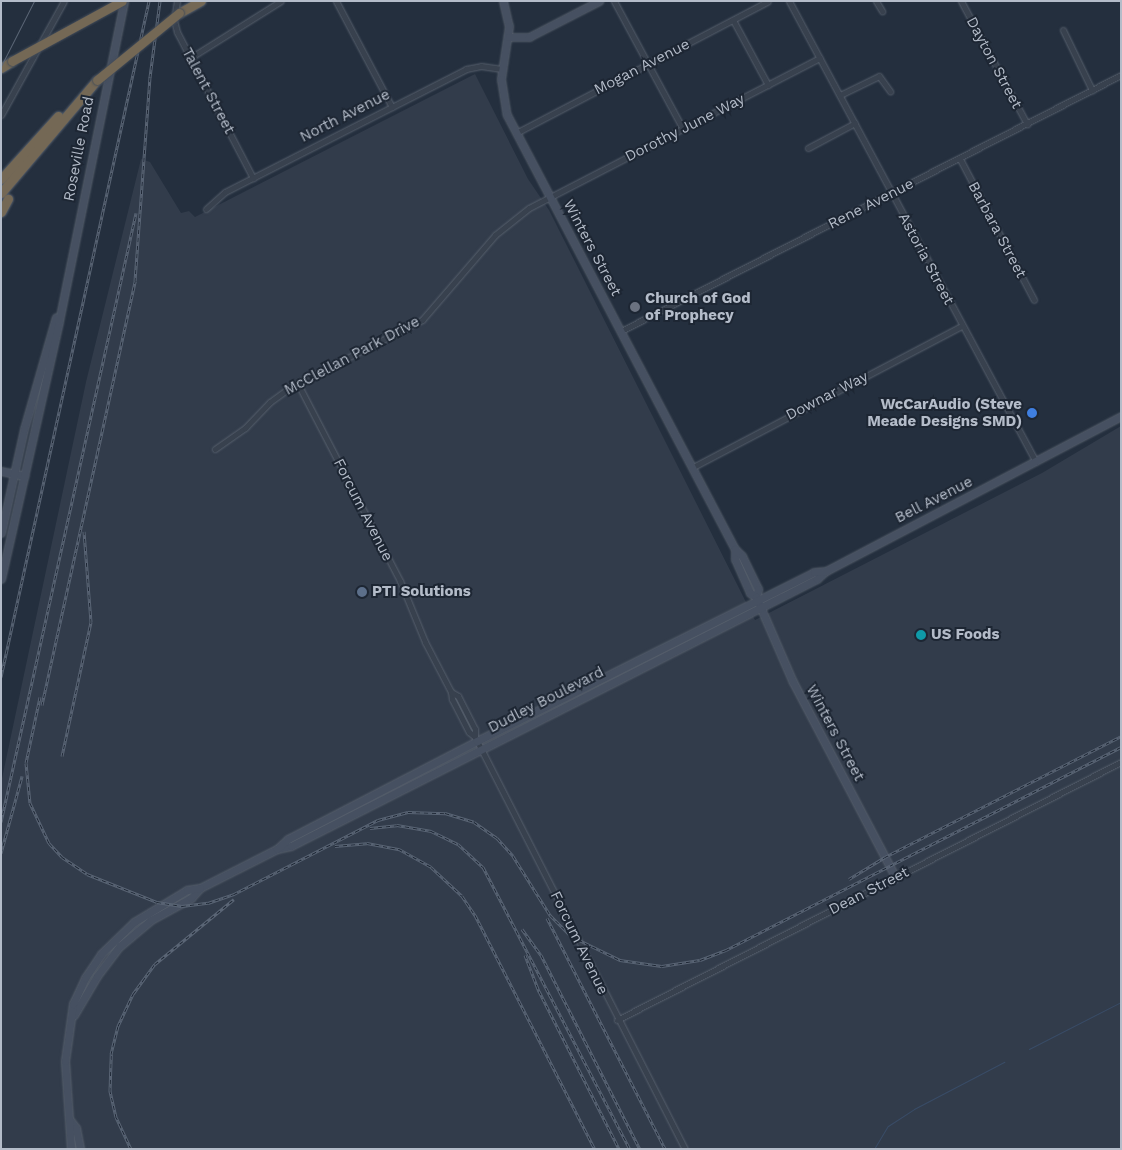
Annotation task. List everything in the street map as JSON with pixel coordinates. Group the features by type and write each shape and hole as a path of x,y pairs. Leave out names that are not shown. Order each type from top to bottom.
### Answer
{"highway":[{"path":"1,68 123,1"},
{"path":"1,179 48,126 97,80 195,1"},
{"path":"179,13 201,1"},
{"path":"1,212 5,196 97,80"}],"main road":[{"name":"Roseville Road","path":"1,578 61,303 123,1"},
{"name":"Winters Street","path":"503,1 509,37 502,69 502,98 516,133 736,549 735,559 750,593 756,599 794,685 896,878"},
{"path":"509,37 529,37 599,1"},
{"name":"Roseville Road","path":"1,532 35,383 61,303"},
{"name":"Bell Avenue","path":"756,599 814,572 826,571 1036,463 1121,416"},
{"path":"1,471 24,476"},
{"name":"Dudley Boulevard","path":"70,1149 67,1129 70,1120 65,1061 74,1016 73,1004 86,978 123,931 162,903 187,890 200,888 277,849 291,846 817,579 826,571"},
{"name":"Dudley Boulevard","path":"277,849 288,839 476,739 756,599"},
{"name":"Dudley Boulevard","path":"70,1120 76,1128 80,1149"}],"street":[{"path":"1,115 64,1"},
{"name":"Talent Street","path":"177,1 176,28 253,178"},
{"path":"190,58 281,1"},
{"path":"336,1 392,107"},
{"path":"614,1 683,129"},
{"name":"Mogan Avenue","path":"516,133 768,1"},
{"name":"Astoria Street","path":"789,1 1036,463"},
{"path":"876,1 882,12"},
{"name":"Dayton Street","path":"962,1 1027,124"},
{"path":"733,20 768,85"},
{"path":"1063,30 1092,90"},
{"name":"Dorothy June Way","path":"550,198 820,58"},
{"name":"North Avenue","path":"206,209 225,192 469,68 502,69"},
{"name":"Rene Avenue","path":"621,331 1121,75"},
{"path":"840,95 879,76 890,91"},
{"path":"808,148 855,124"},
{"name":"Barbara Street","path":"960,159 1034,300"},
{"name":"McClellan Park Drive","path":"215,449 245,428 270,402 298,384 422,320 495,234 511,220 550,198"},
{"name":"Downar Way","path":"693,466 962,326"},
{"name":"Forcum Avenue","path":"298,384 400,581 425,642 452,692 458,696 475,729 476,739 617,1020 685,1149"},
{"name":"Dean Street","path":"617,1020 1121,762"}],"shaded area":[{"path":"475,74 528,179 549,210 755,620 1042,473 1121,426 1121,1149 1,1149 1,783 86,382 141,159 150,162 181,213 189,211 195,217"}],"waterway":[{"path":"1029,1049 1121,1002"},
{"path":"874,1149 888,1126 914,1109 1004,1062"}],"tram line":[{"path":"1,66 34,1"}],"railway":[{"path":"1,677 149,1"},
{"path":"42,705 135,281 150,77 160,1"},
{"path":"1,822 136,213"},
{"path":"62,756 91,622 84,531"},
{"path":"40,697 26,763 30,803 49,843 62,857 87,874 157,902 182,906 208,903 234,894 378,820 408,812 445,813 474,822 497,838 513,856 550,915 571,936 620,960 662,966 700,960 726,950 1121,747"},
{"path":"849,879 885,857 1121,736"},
{"path":"1,853 22,776"},
{"path":"370,828 397,825 431,831 458,844 483,867 630,1149"},
{"path":"335,846 367,843 399,849 431,867 462,896 475,915 595,1149"},
{"path":"131,1149 116,1117 110,1091 111,1054 118,1026 133,994 155,964 234,899"},
{"path":"547,918 665,1149"},
{"path":"522,929 541,955 640,1149"},
{"path":"525,955 539,991 619,1149"}],"place":[{"name":"Church of God of Prophecy","path":"635,307"},
{"name":"WcCarAudio (Steve Meade Designs SMD)","path":"1032,413"},
{"name":"PTI Solutions","path":"362,592"},
{"name":"US Foods","path":"921,635"}]}
